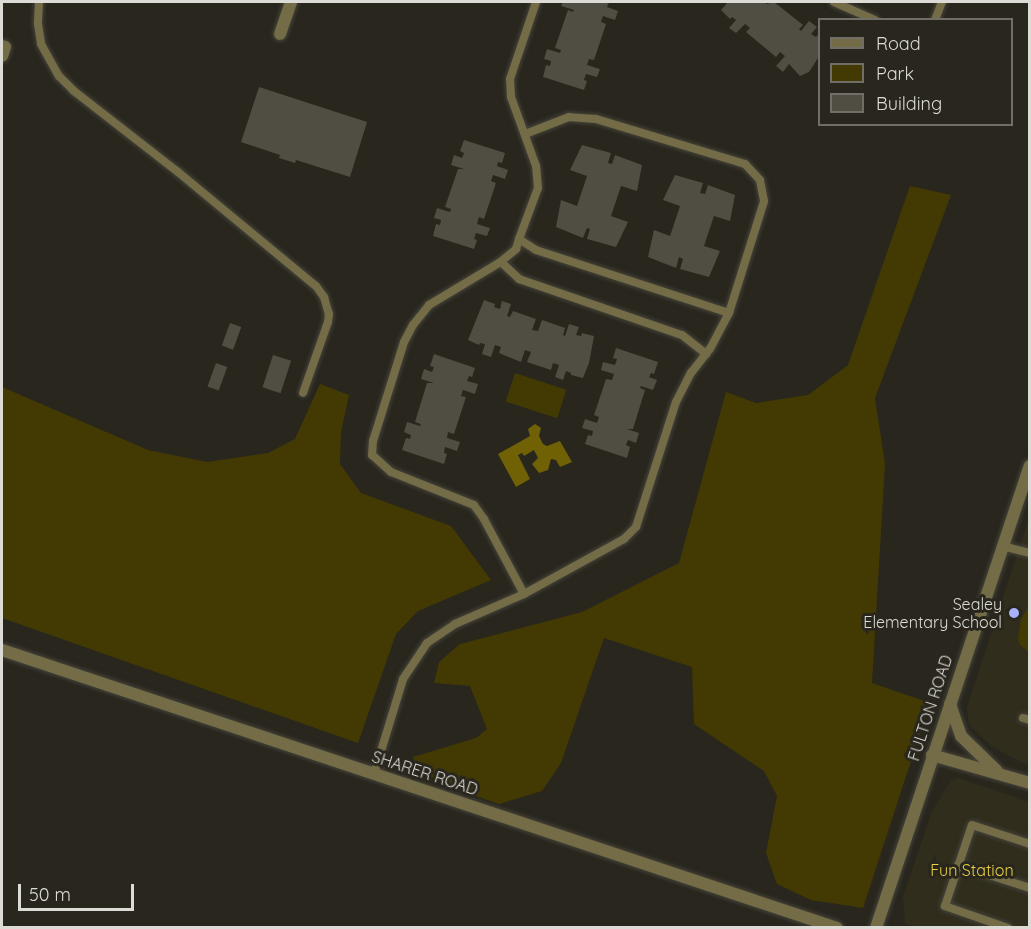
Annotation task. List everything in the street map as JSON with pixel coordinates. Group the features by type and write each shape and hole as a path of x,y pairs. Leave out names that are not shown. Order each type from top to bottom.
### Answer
{"street":[{"path":"280,34 291,2"},
{"path":"2,46 5,47 2,56"},
{"name":"FULTON ROAD","path":"876,927 1029,466"},
{"name":"SHARER ROAD","path":"2,650 837,927"},
{"path":"950,703 961,736 997,772"},
{"path":"932,755 1029,783"}],"lane":[{"path":"39,2 38,24 41,44 59,76 74,91 316,286 324,297 329,314 328,322 303,393"},
{"path":"524,594 474,505 391,472 372,455 373,441 404,342 413,325 429,305 501,262 516,249 538,188 536,166 511,97 510,79 537,2"},
{"path":"834,2 870,18"},
{"path":"936,18 942,2"},
{"path":"374,774 403,679 428,643 455,624 524,594 624,539 636,527 676,402 691,373 706,354 729,313 764,201 760,180 745,164 596,119 569,117 525,134"},
{"path":"519,239 536,250 729,313"},
{"path":"501,262 519,279 682,335 706,354"},
{"path":"1002,546 1029,553"},
{"path":"1008,927 945,906 972,825 1029,844"},
{"path":"958,865 1029,888"}],"shaded area":[{"path":"535,424 541,428 539,436 543,444 547,446 560,441 572,462 560,467 556,460 551,459 548,470 539,473 532,464 538,458 534,450 524,456 522,453 518,455 530,479 516,487 498,454 530,436 528,429"},
{"name":"Sealey Elementary School","path":"1029,518 1029,766 991,746 969,725 967,707"},
{"name":"Fun Station","path":"958,778 1029,802 1029,927 915,927 905,924 903,897 931,814 950,781"}],"green space":[{"path":"910,186 951,195 875,398 885,464 872,683 930,703 863,908 811,900 777,884 766,853 777,796 764,771 694,724 692,667 604,638 561,763 542,791 499,804 418,776 413,757 476,738 487,729 470,686 434,683 439,662 460,644 582,612 679,563 726,392 756,403 808,395 848,365"},
{"path":"515,373 566,390 557,418 506,402"},
{"path":"320,384 349,395 341,432 340,464 361,493 451,526 491,580 418,611 396,634 358,743 2,618 2,387 148,450 207,462 268,453 295,439"},
{"path":"1029,606 1029,652 1020,645 1018,639 1021,619"}],"building":[{"path":"563,2 609,2 607,7 618,11 615,20 603,16 601,22 606,24 594,60 589,59 587,65 600,69 597,77 586,74 584,80 587,81 584,90 543,77 546,65 550,66 551,61 544,59 547,49 560,53 561,50 555,48 568,10 573,12 574,10 561,6"},
{"path":"728,2 765,2 767,4 774,2 803,25 799,29 801,31 809,21 817,27 811,34 816,37 818,35 818,58 809,72 800,76 789,64 783,72 776,66 785,56 780,52 776,57 746,32 750,28 745,24 736,33 729,28 736,20 732,17 730,19 721,10"},
{"path":"259,87 367,122 350,177 296,160 295,163 279,158 280,155 241,142"},
{"path":"464,140 505,153 502,163 498,162 497,166 508,170 505,179 493,175 491,181 496,183 484,219 479,217 477,224 490,228 487,236 476,233 474,239 477,240 474,249 433,236 436,224 440,225 441,220 434,218 437,208 450,212 451,209 445,207 458,169 464,169 451,165 454,155 462,158 464,153 460,151"},
{"path":"582,145 611,153 608,163 612,164 615,155 642,165 637,191 621,186 611,216 628,222 616,247 587,239 590,229 587,228 583,238 556,227 561,200 577,206 587,176 570,170"},
{"path":"675,175 703,183 700,193 705,194 708,185 735,195 730,221 714,216 704,246 720,251 709,277 680,269 683,259 679,257 676,268 648,257 654,230 670,236 680,206 663,200"},
{"path":"484,300 495,304 494,307 500,309 502,301 511,304 507,316 510,317 513,311 536,319 532,330 538,331 542,320 565,328 563,335 565,336 569,324 579,327 576,335 581,336 582,333 594,336 589,363 583,378 566,371 563,380 555,377 559,365 553,363 551,370 527,362 531,352 525,350 521,362 499,353 501,347 495,345 491,357 482,354 485,344 480,343 479,345 468,340"},
{"path":"230,323 241,327 233,350 222,346"},
{"path":"616,348 658,362 654,374 651,373 649,377 657,380 653,390 641,386 640,388 645,390 633,429 627,429 639,433 636,443 628,440 626,445 630,447 627,458 585,444 588,435 592,436 593,431 582,428 585,419 597,423 599,417 594,415 606,379 612,380 614,374 601,370 603,362 615,365 617,359 613,358"},
{"path":"434,354 475,368 472,377 469,376 467,381 478,384 475,394 463,390 461,396 466,397 454,434 448,432 447,438 460,442 457,451 445,447 444,453 447,454 444,464 402,450 406,438 410,439 411,435 404,432 407,422 420,426 421,424 415,422 427,383 434,383 421,379 424,369 432,372 434,367 430,366"},
{"path":"273,355 291,361 281,393 262,387"},
{"path":"216,363 227,367 219,391 207,386"}],"place":[{"name":"Sealey Elementary School","path":"1014,613"}]}
